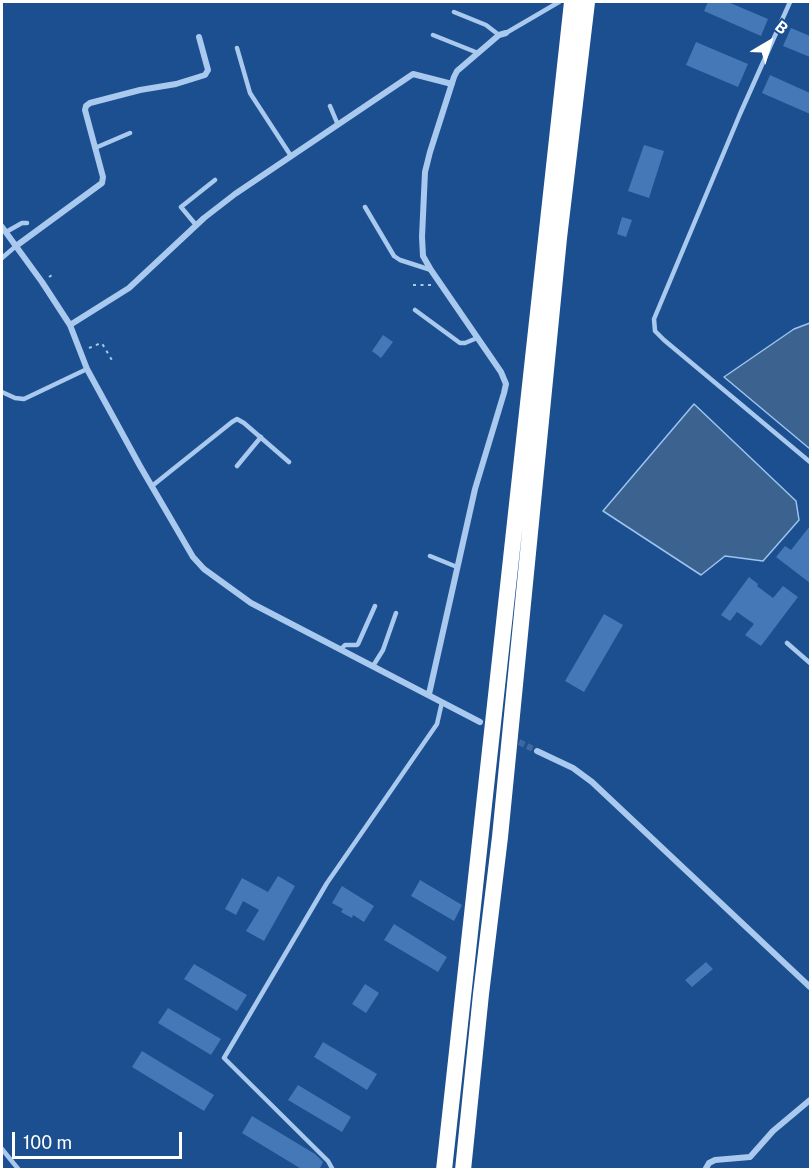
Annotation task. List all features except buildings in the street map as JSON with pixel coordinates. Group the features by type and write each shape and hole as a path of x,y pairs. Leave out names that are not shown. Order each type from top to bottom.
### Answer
{"highway":[{"path":"444,1170 572,2"},
{"path":"463,1170 500,837 559,238 587,2"}],"street":[{"path":"429,694 475,489 506,384 501,372 430,270 423,256 425,172 458,71 503,34"},
{"path":"16,246 102,183 103,177 85,110 86,106 90,103 140,90 176,84 205,75 208,70 199,37"},
{"path":"70,325 129,288 196,225 235,194 413,74 452,84"},
{"path":"4,230 70,325 87,369 193,557 204,569 250,603 480,722"},
{"path":"537,751 573,768 592,782 810,987"},
{"path":"705,1170 709,1163 715,1160 750,1157 773,1131 810,1100"}],"lane":[{"path":"454,12 503,34 559,2"},
{"path":"790,2 654,319 655,331 664,340 810,462"},
{"path":"433,35 478,53"},
{"path":"237,48 250,93 291,156"},
{"path":"330,106 338,125"},
{"path":"95,148 130,134"},
{"path":"196,225 181,207 215,180"},
{"path":"365,207 394,256 430,270"},
{"path":"4,230 27,223"},
{"path":"2,258 16,246"},
{"path":"415,310 460,343 477,338"},
{"path":"2,392 24,399 87,369"},
{"path":"152,486 237,419 290,462"},
{"path":"237,466 261,438"},
{"path":"430,556 457,567"},
{"path":"341,649 345,645 358,644 375,606"},
{"path":"373,666 383,650 396,613"},
{"path":"787,643 810,663"},
{"path":"333,1170 322,1155 224,1058 327,883 436,724 442,702"},
{"path":"2,1149 19,1170"}],"path":[{"path":"413,285 441,285"},
{"path":"81,351 101,343 113,362"}],"water":[{"path":"810,323 810,449 724,377 794,329"},
{"path":"694,404 796,501 799,520 763,561 725,556 701,575 603,511"}],"tunnel":[{"path":"511,738 537,751"}]}
